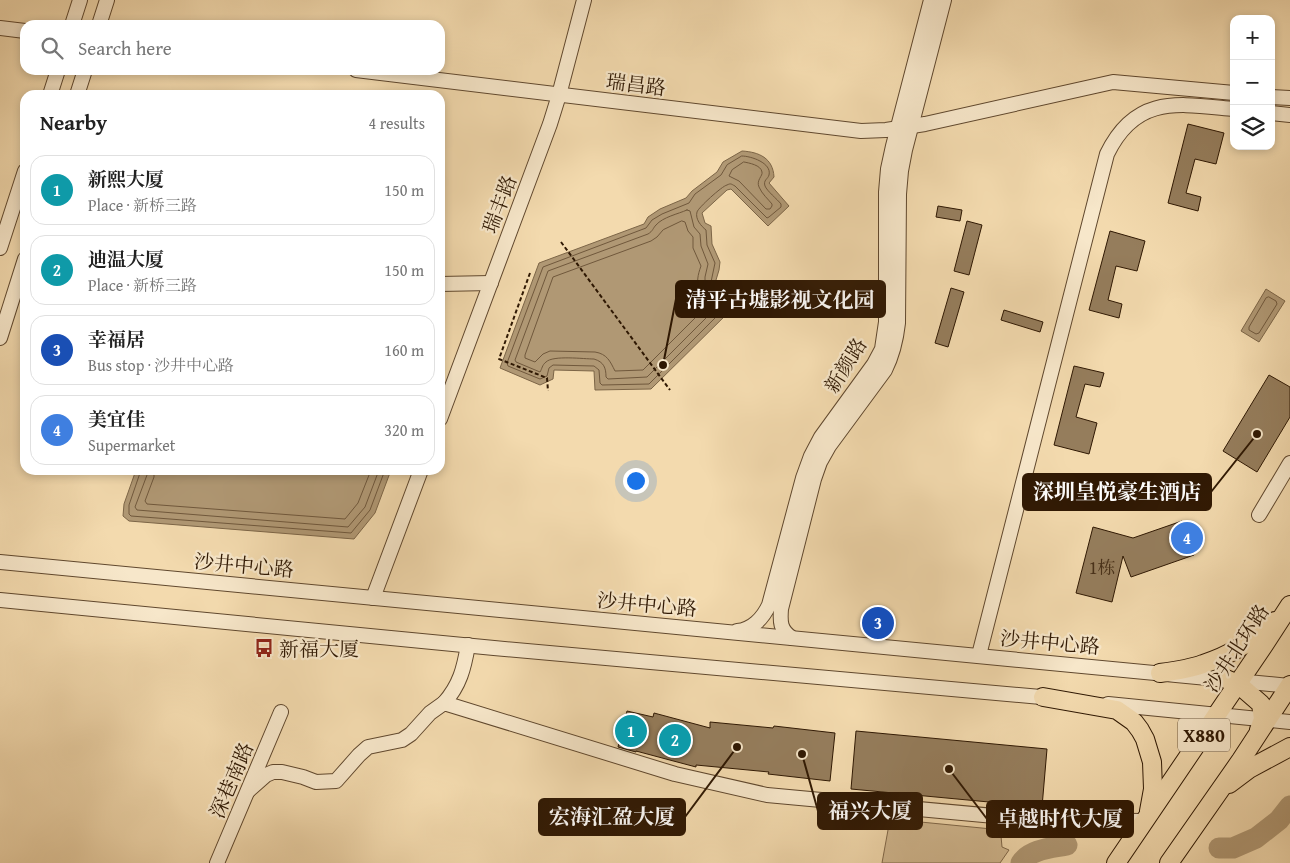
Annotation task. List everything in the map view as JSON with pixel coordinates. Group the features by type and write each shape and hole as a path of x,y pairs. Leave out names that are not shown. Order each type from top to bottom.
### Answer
{"main road":[{"path":"1160,673 1203,665 1225,655 1260,633 1290,605"},
{"name":"沙井北环路","path":"1116,863 1217,715 1235,681 1290,605"},
{"path":"1235,681 1261,704 1265,720"},
{"name":"X880","path":"1169,863 1290,685"},
{"path":"1044,697 1117,710 1134,722 1145,739 1154,776 1152,802 1145,821"},
{"path":"1192,829 1220,792 1266,759 1290,747"}],"street":[{"path":"74,20 80,0"},
{"path":"102,20 108,0"},
{"name":"瑞丰路","path":"445,406 550,124 584,0"},
{"name":"新颜路","path":"792,638 784,632 782,627 781,609 814,478 829,446 885,370 892,357 896,341 898,323 899,194 904,127 931,0"},
{"name":"新颜路","path":"732,632 748,628 765,612 810,456 821,437 874,364 882,349 886,322 886,180 890,157 904,127 944,0"},
{"path":"0,28 20,30"},
{"path":"52,90 56,75"},
{"path":"79,90 83,75"},
{"name":"瑞昌路","path":"397,75 861,131 935,122 1113,82 1230,93"},
{"path":"1275,96 1290,98"},
{"path":"979,655 1107,154 1123,128 1139,116 1157,108 1177,104 1230,109"},
{"path":"1275,113 1290,115"},
{"path":"0,248 3,227 20,184"},
{"path":"0,338 20,275"},
{"path":"445,284 491,283"},
{"path":"1259,515 1290,463"},
{"path":"373,598 419,475"},
{"path":"0,555 21,564"},
{"name":"沙井中心路","path":"0,562 1290,685"},
{"path":"0,600 468,645 1044,697 1290,722"},
{"path":"248,791 266,775 273,772 282,772 316,782 336,781 368,747 402,740 450,697 457,686 464,668 468,645"},
{"path":"444,702 675,774 767,795 1038,820 1145,821"},
{"name":"深巷南路","path":"217,863 281,712"}],"path":[{"path":"562,242 670,390"},
{"path":"530,274 499,359 547,378 548,391"}],"shaded area":[{"path":"890,819 1002,830 1002,847 1009,850 1000,863 882,863"}],"water":[{"path":"742,151 754,153 768,161 773,170 774,177 769,183 789,206 768,226 731,189 727,190 702,213 705,223 711,226 712,244 720,262 716,280 719,292 734,299 736,302 733,308 651,389 595,390 594,371 554,370 553,379 540,385 500,368 539,263 644,224 648,217 660,209 686,198 692,191 717,172 723,162"},
{"path":"1266,289 1285,301 1259,342 1241,331"},
{"path":"134,475 389,475 375,513 354,539 129,521 123,516 124,504"}],"building":[{"path":"1188,124 1224,133 1216,164 1195,159 1186,193 1201,197 1198,211 1168,203"},
{"path":"938,206 962,210 960,221 936,217"},
{"path":"967,221 982,225 969,275 954,271"},
{"path":"1110,231 1145,241 1137,271 1116,266 1108,300 1122,304 1119,318 1089,310"},
{"path":"951,288 964,292 948,347 935,343"},
{"path":"1004,310 1043,322 1040,332 1001,320"},
{"path":"1074,366 1104,373 1100,387 1085,384 1076,417 1097,423 1089,454 1054,445"},
{"path":"1269,375 1290,387 1290,417 1257,472 1223,451"},
{"path":"1182,521 1194,555 1131,577 1123,556 1112,602 1076,593 1093,527 1133,538"},
{"path":"627,711 653,717 654,713 710,728 710,722 773,728 774,726 835,733 830,781 768,774 769,772 696,765 696,767 618,747"},
{"path":"856,731 1047,749 1042,807 851,789"}],"waterway":[{"path":"1219,848 1233,848 1256,838 1279,820 1290,806"},
{"path":"1021,863 1025,858 1036,852 1067,845"}],"place":[{"name":"清平古墟影视文化园","path":"663,365"},
{"name":"深圳皇悦豪生酒店","path":"1257,434"},
{"name":"美宜佳","path":"1187,538"},
{"name":"幸福居","path":"878,623"},
{"name":"新福大厦","path":"264,648"},
{"name":"新熙大厦","path":"631,731"},
{"name":"迪温大厦","path":"675,740"},
{"name":"宏海汇盈大厦","path":"737,747"},
{"name":"福兴大厦","path":"802,754"},
{"name":"卓越时代大厦","path":"949,769"}]}
